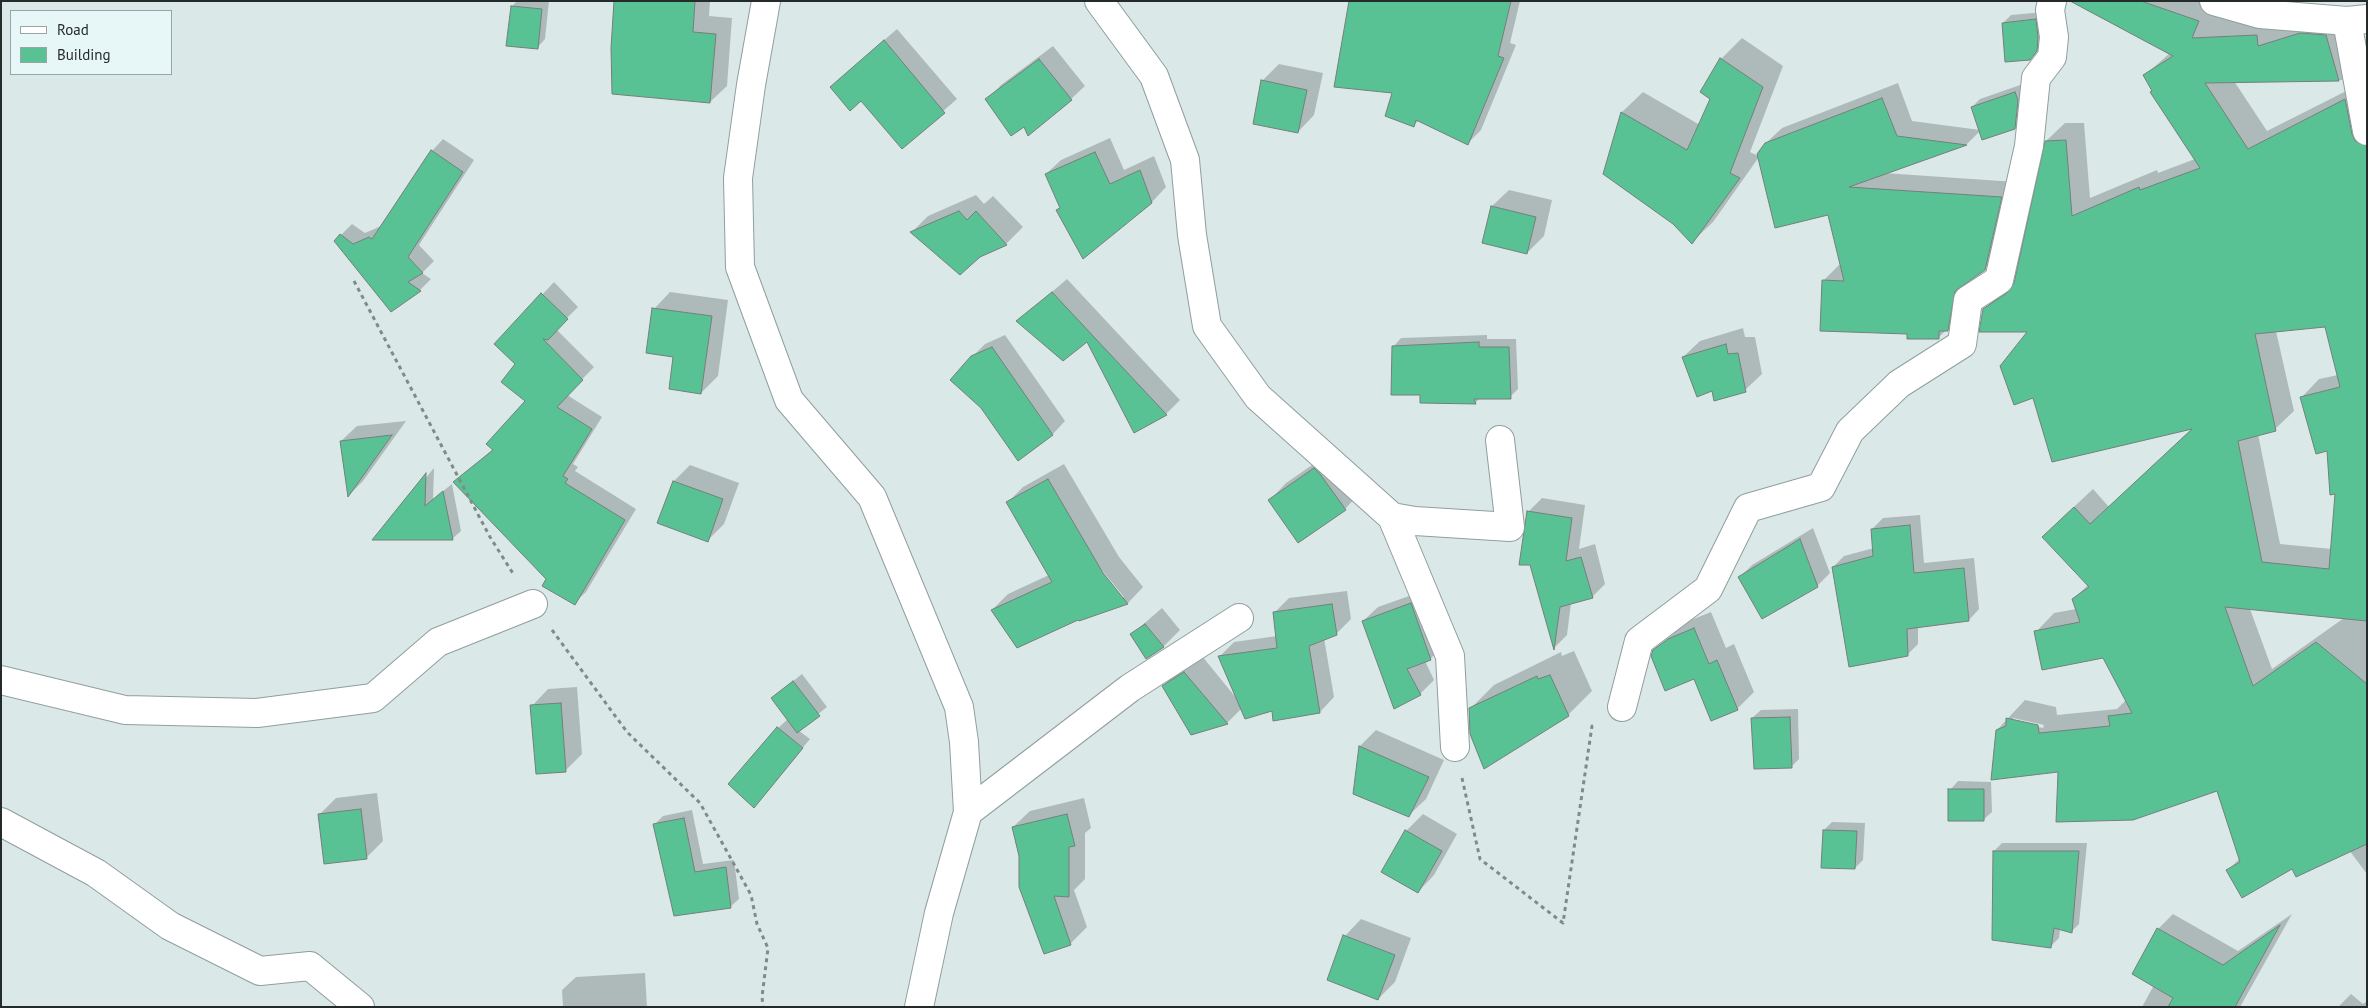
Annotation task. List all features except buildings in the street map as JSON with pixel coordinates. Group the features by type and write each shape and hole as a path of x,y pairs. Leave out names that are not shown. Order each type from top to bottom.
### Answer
{"street":[{"path":"766,1 751,85 738,178 740,267 789,400 872,497 902,565 959,707 964,742 968,812 939,913 919,1007"},
{"path":"1098,1 1154,76 1185,160 1192,235 1207,326 1258,397 1392,517 1450,656 1455,747"},
{"path":"1622,707 1639,641 1708,590 1748,508 1821,486 1850,431 1899,384 1962,344 1968,300 1999,280 2029,146 2036,78 2052,57 2054,37 2050,10 2052,1"},
{"path":"2214,1 2260,14 2357,20 2367,131"},
{"path":"1392,517 1415,521 1510,527 1500,440"},
{"path":"1,680 125,710 257,713 373,698 438,642 533,604"},
{"path":"968,812 1130,688 1239,618"},
{"path":"1,822 96,873 170,926 260,971 310,966 360,1007"}],"path":[{"path":"354,281 490,537 533,604 627,732 700,803 751,895 757,924 768,948 762,997 764,1007"},
{"path":"1455,747 1480,859 1562,923 1592,726 1622,707"}]}
